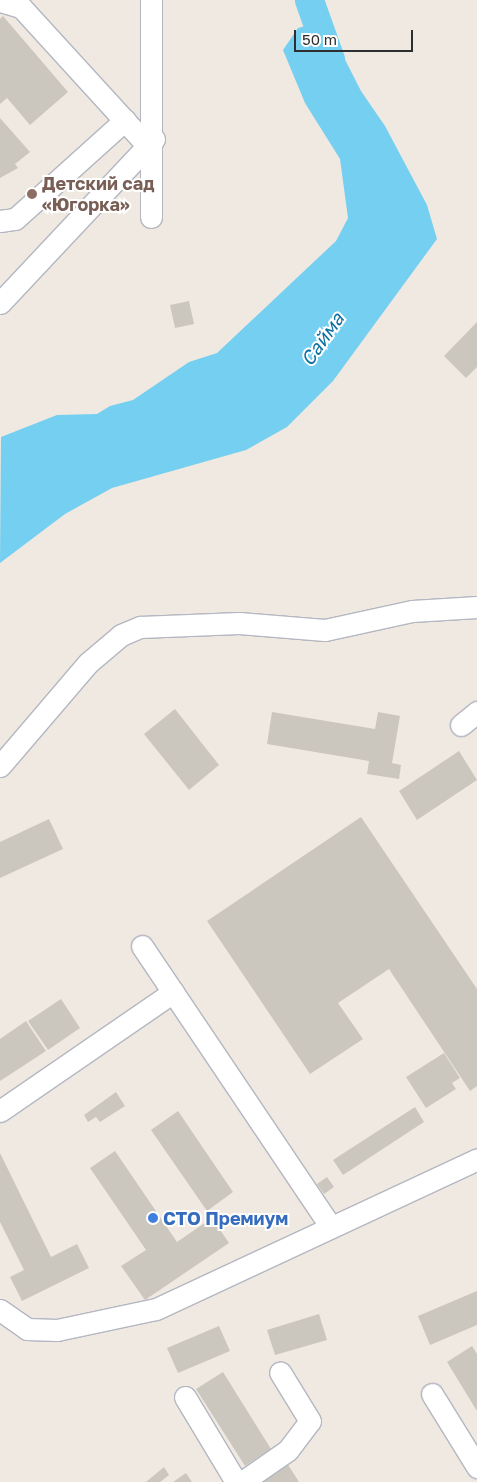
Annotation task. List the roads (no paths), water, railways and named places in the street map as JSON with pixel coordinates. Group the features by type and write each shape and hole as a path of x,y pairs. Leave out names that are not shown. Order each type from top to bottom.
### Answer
{"street":[{"path":"151,0 151,217"},
{"path":"0,1 21,8 126,120 150,142"},
{"path":"0,222 15,219 126,120"},
{"path":"0,303 150,142"},
{"path":"0,766 88,663 114,640 140,627 239,623 325,630 412,611 477,607"},
{"path":"142,946 330,1226"},
{"path":"0,1111 173,992"},
{"path":"0,1310 27,1329 56,1330 156,1309 330,1226 477,1159"},
{"path":"242,1482 288,1450 310,1420 280,1372"},
{"path":"432,1394 477,1467"},
{"path":"185,1397 236,1482"}],"water":[{"path":"316,23 326,27 335,40 361,91 385,126 427,205 437,239 333,381 287,427 246,450 112,488 65,514 0,563 1,437 57,415 97,414 110,406 133,400 189,362 217,353 336,241 348,218 340,159 305,103 283,50 298,28"}],"waterway":[{"name":"Сайма","path":"309,0 330,59"}],"place":[{"name":"Детский сад «Югорка»","path":"32,194"},
{"name":"СТО Премиум","path":"153,1218"}]}
